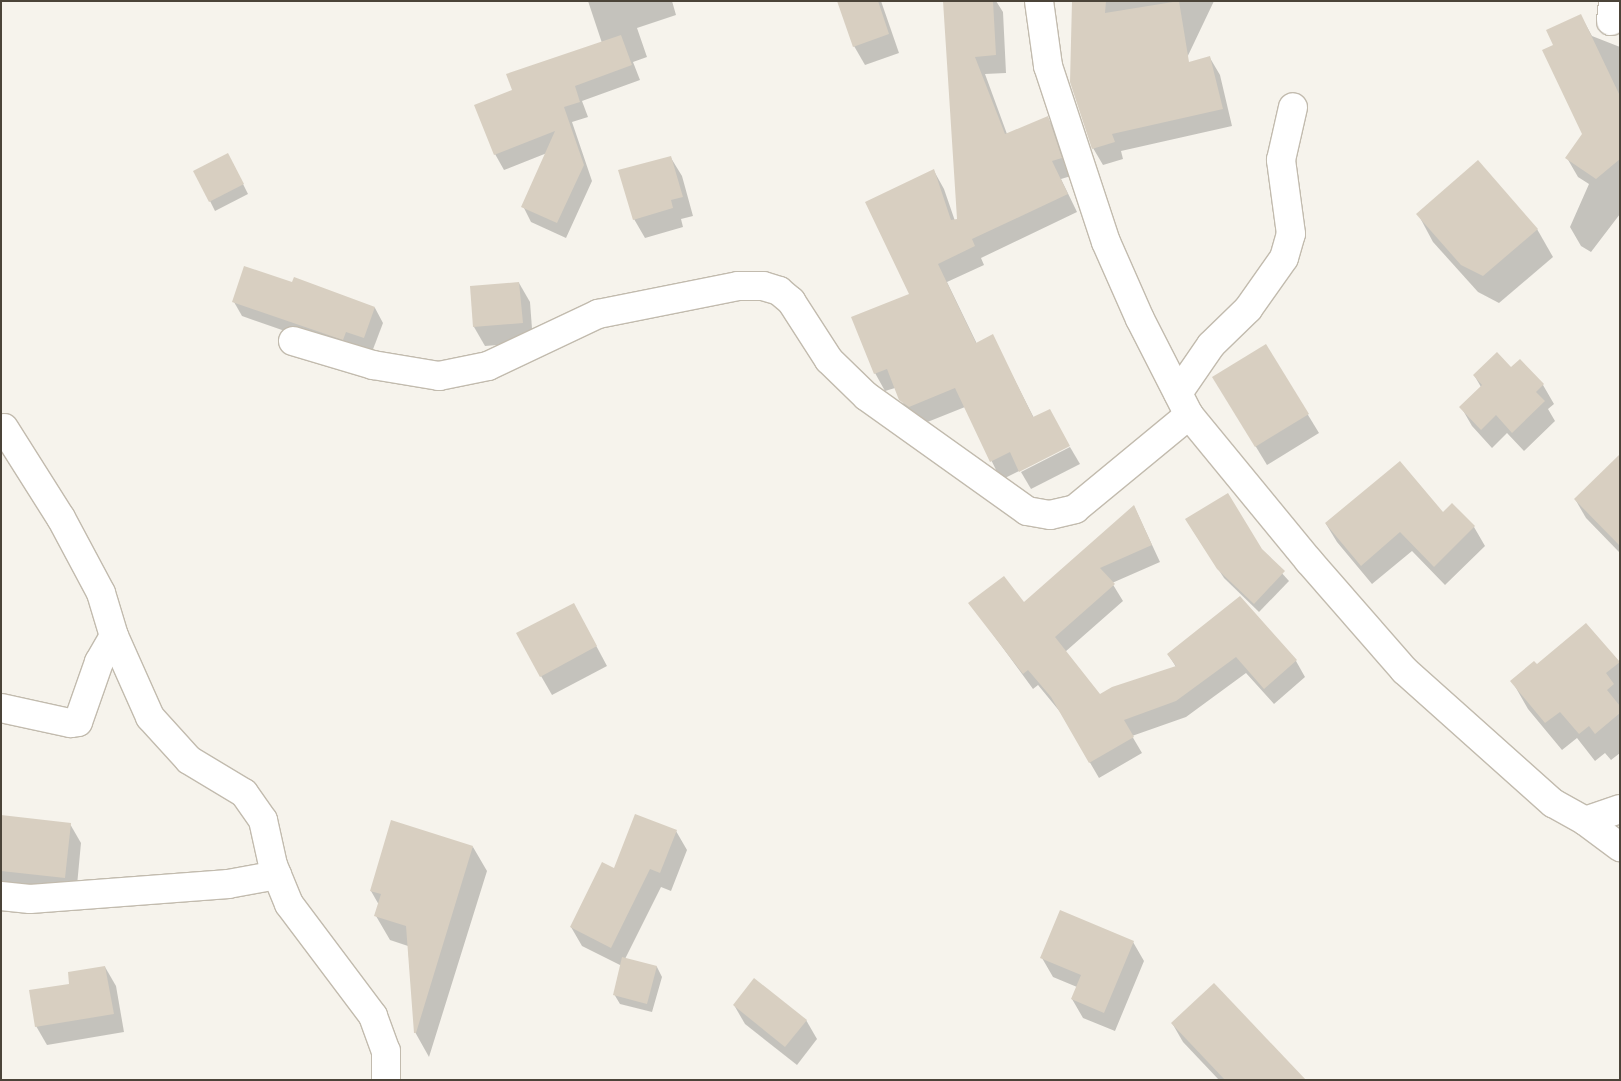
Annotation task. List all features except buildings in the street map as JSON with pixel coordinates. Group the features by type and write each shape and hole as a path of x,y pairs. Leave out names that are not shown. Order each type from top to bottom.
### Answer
{"street":[{"path":"1039,1 1048,66 1106,242 1184,404 1404,670 1553,803 1584,821 1620,847"},
{"path":"293,341 373,365 439,376 488,366 598,314 738,286 763,286 779,291 792,302 829,360 866,396 1027,511 1050,515 1075,509 1184,404 1211,345 1248,309 1284,258 1290,234 1281,160 1293,107"},
{"path":"4,428 61,518 92,577 114,636 150,717 189,760 244,793 263,820 277,875 289,904 373,1016 386,1051 386,1080"},
{"path":"1,708 70,724 78,722 99,662 114,636"},
{"path":"1584,821 1620,809"},
{"path":"1,896 30,898 228,884 277,875"}]}
